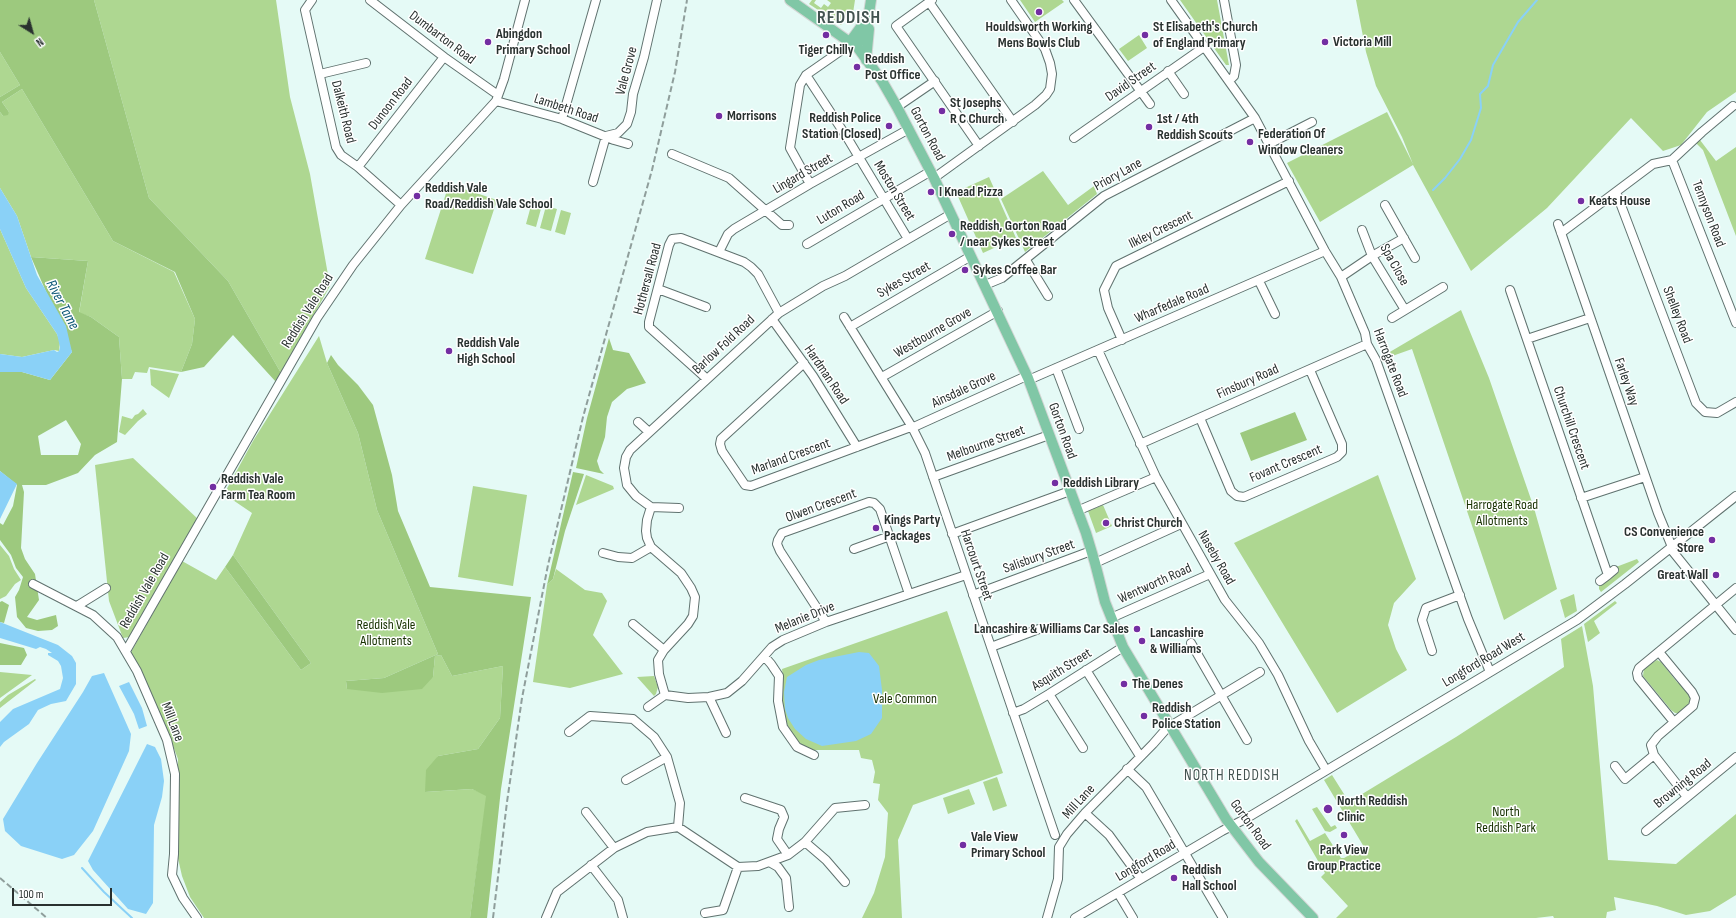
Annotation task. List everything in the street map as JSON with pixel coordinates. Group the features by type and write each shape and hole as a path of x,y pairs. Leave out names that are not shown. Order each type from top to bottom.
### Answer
{"main road":[{"name":"Gorton Road","path":"790,0 852,44 882,81 897,107 933,174 1028,378 1091,551 1105,602 1123,647 1231,826 1264,868 1313,918"},
{"path":"852,44 866,34 871,0"},
{"path":"866,60 869,37 869,17"}],"street":[{"name":"Dalkeith Road","path":"312,0 305,10 336,146 341,155 358,167 401,205"},
{"name":"Dumbarton Road","path":"370,0 497,98"},
{"name":"Reddish Vale Road","path":"126,651 317,318 353,265 401,205 497,98 504,78 525,0"},
{"path":"562,119 596,0"},
{"name":"Vale Grove","path":"606,136 618,133 627,124 631,112 633,94 644,57 657,0"},
{"name":"Luton Road","path":"807,244 884,198 933,174 979,146 1035,106 1046,95 1050,89 1052,74 1050,63 1045,50 1011,0"},
{"path":"1074,0 1150,104"},
{"name":"Harrogate Road","path":"1171,0 1256,118 1325,251 1341,277 1365,332 1367,344 1376,360 1460,595 1490,672"},
{"path":"1224,0 1236,65 1234,76 1229,81"},
{"path":"979,146 896,26 931,1 1013,122"},
{"path":"810,184 790,148 800,84 806,75 852,44"},
{"name":"David Street","path":"1074,138 1140,90 1204,47"},
{"name":"Dunoon Road","path":"358,167 444,57"},
{"path":"320,74 366,63"},
{"path":"1168,71 1184,94"},
{"name":"Moston Street","path":"806,75 884,198 908,239"},
{"path":"897,107 935,81"},
{"name":"Lambeth Road","path":"497,98 562,119 628,144"},
{"path":"1561,233 1652,164 1672,160 1733,106"},
{"name":"Priory Lane","path":"985,285 1002,278 1104,196 1256,118"},
{"path":"1269,144 1312,122"},
{"name":"Lingard Street","path":"719,252 728,234 734,229 767,211 810,184 909,129"},
{"path":"593,182 606,136"},
{"path":"672,154 729,178 782,225 789,225"},
{"name":"Tennyson Road","path":"1672,160 1736,323"},
{"name":"Ilkley Crescent","path":"1122,340 1108,308 1104,290 1116,266 1289,181"},
{"name":"Shelley Road","path":"1616,192 1696,403 1705,412 1717,413 1736,402"},
{"path":"1385,205 1415,258"},
{"name":"Barlow Fold Road","path":"651,507 636,496 627,485 624,468 626,457 630,450 648,432 779,313 823,286 845,276 951,214"},
{"name":"Farley Way","path":"1558,224 1671,548 1736,630"},
{"name":"Spa Close","path":"1362,230 1372,256 1405,310"},
{"name":"Hothersall Road","path":"707,379 649,327 649,322 669,245 672,239 681,238 719,252"},
{"path":"1341,277 1372,256 1404,238"},
{"name":"Wharfedale Road","path":"1028,378 1032,378 1122,340 1325,251"},
{"path":"719,252 744,262 758,274 779,313"},
{"name":"Sykes Street","path":"850,327 971,256"},
{"path":"1026,260 1048,296"},
{"path":"1259,280 1276,314"},
{"path":"1392,318 1443,288"},
{"path":"658,289 706,307"},
{"name":"Churchill Crescent","path":"1510,290 1581,498 1611,572 1600,581"},
{"name":"Westbourne Grove","path":"882,377 998,311"},
{"name":"Harcourt Street","path":"844,317 912,427 924,453 1055,835"},
{"path":"1526,339 1590,318"},
{"name":"Hardman Road","path":"772,319 804,363 857,447"},
{"name":"Finsbury Road","path":"1140,444 1367,344"},
{"name":"Naseby Road","path":"1098,350 1140,444 1181,524 1224,600 1266,655 1281,680 1309,741 1326,770"},
{"name":"Marland Crescent","path":"804,363 721,439 720,444 722,451 745,485 751,486 912,427"},
{"path":"1056,368 1079,428"},
{"name":"Fovant Crescent","path":"1200,418 1231,491 1237,496 1244,497 1337,457 1342,452 1342,444 1310,370"},
{"name":"Ainsdale Grove","path":"912,427 1022,378 1028,378"},
{"path":"637,422 648,432"},
{"name":"Melbourne Street","path":"933,478 1049,435"},
{"path":"1077,511 1156,477"},
{"path":"1581,498 1646,477"},
{"path":"952,534 1070,491"},
{"name":"Longford Road West","path":"1231,826 1577,620 1736,496"},
{"name":"Olwen Crescent","path":"826,622 778,548 778,540 780,535 869,502 874,503 880,509 909,594"},
{"path":"648,707 665,695 659,674 658,660 664,650 688,624 693,616 694,597 691,588 681,573 651,547 646,531 647,520 651,507 679,508"},
{"path":"1095,563 1181,524"},
{"path":"854,549 890,536"},
{"path":"603,552 618,558 632,558 651,547"},
{"name":"Salisbury Street","path":"973,595 1091,551"},
{"name":"Wentworth Road","path":"1111,618 1210,574"},
{"name":"Melanie Drive","path":"665,695 688,698 709,697 726,693 742,681 772,647 782,640 826,622 966,575"},
{"name":"Mill Lane","path":"33,584 93,615 117,637 137,671 167,740 175,774 174,854 172,875 197,918"},
{"path":"77,606 106,588"},
{"path":"1674,722 1638,678 1637,673 1639,668 1736,588"},
{"path":"1432,651 1422,620 1426,608 1460,595"},
{"path":"634,624 664,650"},
{"path":"991,647 1039,629"},
{"path":"1191,643 1247,740"},
{"name":"Asquith Street","path":"1013,713 1024,709 1049,694 1123,647"},
{"path":"1659,652 1692,692 1695,698 1693,706 1658,736 1651,745 1654,755 1687,797"},
{"path":"764,656 779,676 778,701 783,727 797,747 814,755"},
{"path":"1086,670 1140,756"},
{"name":"Mill Lane","path":"1048,918 1058,879 1059,847 1066,835 1085,812 1153,744 1159,735 1171,725 1260,672"},
{"path":"1049,694 1083,748"},
{"path":"709,697 726,734"},
{"path":"569,732 590,716 633,719 654,737 667,757 680,803 678,827"},
{"path":"1153,744 1165,737 1177,736"},
{"path":"1615,766 1625,778 1654,755"},
{"path":"626,780 667,757"},
{"name":"Browning Road","path":"1646,831 1736,757"},
{"path":"1127,769 1146,787 1223,918"},
{"path":"745,798 781,810 784,817 777,839 788,856"},
{"path":"546,918 557,892 614,848 647,832 678,827 738,867 758,866 771,863 788,856 805,842 835,808 865,805"},
{"path":"586,812 614,848"},
{"path":"1085,812 1109,835 1141,879"},
{"name":"Longford Road","path":"1075,918 1231,826"},
{"path":"805,842 826,860 845,882"},
{"path":"771,863 778,867 786,878 789,907"},
{"path":"591,865 618,900 623,918"},
{"path":"705,913 723,910 738,867"},
{"path":"1118,893 1133,918"}],"green space":[{"path":"0,0 94,0 149,198 228,281 281,373 276,382 233,335 204,367 181,372 192,344 195,319 175,272 113,241 22,89 2,102 9,112 8,115 3,116 0,112 0,97 20,85 0,52"},
{"path":"94,0 276,0 290,97 310,174 330,286 281,373 228,281 149,198"},
{"path":"812,0 816,0 814,3 821,8 824,4 828,7 831,3 827,0 855,0 853,13 850,11 841,25 809,4"},
{"name":"Houldsworth Working Mens Bowls Club","path":"1020,0 1062,0 1064,2 1035,22"},
{"path":"1180,0 1217,0 1229,65 1226,65"},
{"path":"1356,0 1736,0 1736,92 1707,112 1681,145 1663,151 1631,118 1547,208 1471,271 1413,165 1320,222 1287,163 1387,112 1413,164 1402,137 1376,86 1366,52"},
{"path":"1139,35 1147,48 1128,61 1119,49"},
{"path":"0,52 20,85 0,97"},
{"path":"22,89 113,241 174,272 195,319 192,344 181,372 149,367 147,373 135,372 132,379 122,379 119,337 91,317 79,313 88,261 31,257 17,216 0,188 0,112 3,116 9,112 2,102"},
{"path":"1700,140 1716,161 1736,147 1736,236 1703,150 1696,143"},
{"path":"1043,171 1068,205 1094,186 1097,194 1025,252 1001,199"},
{"path":"989,177 1016,238 983,253 956,192"},
{"path":"449,184 497,200 473,274 425,259"},
{"path":"532,202 542,205 536,227 526,224"},
{"path":"546,206 557,209 551,231 540,228"},
{"path":"561,210 571,213 565,235 555,232"},
{"path":"0,229 26,288 57,334 60,342 59,351 54,350 22,357 0,354"},
{"path":"31,257 88,261 79,312 91,317 119,337 122,379 117,442 95,455 78,473 46,485 22,485 24,492 21,548 25,559 35,574 39,600 27,617 37,620 56,615 58,626 52,630 38,631 26,628 17,617 15,597 23,577 16,568 11,555 0,540 0,523 3,525 13,506 17,485 0,471 0,371 22,372 50,380 72,352","holes":["66,420 81,444 78,455 41,455 38,436"]},
{"name":"Harrogate Road Allotments","path":"1461,310 1489,378 1534,508 1557,589 1504,620 1412,349 1384,359 1383,356"},
{"name":"Reddish Vale Allotments","path":"319,336 327,363 358,433 377,510 438,654 384,678 346,681 347,689 433,677 435,656 441,655 452,676 503,666 500,718 478,749 438,756 425,792 472,789 487,795 470,918 204,918 190,897 182,876 177,854 178,759 167,730 130,654 182,561 216,580 225,567 301,670 311,663 233,555 252,513 224,494 253,441"},
{"path":"609,338 613,350 629,353 646,383 627,389 612,402 607,417 605,437 597,461 600,470 604,474 576,468 587,418"},
{"path":"331,355 338,365 358,385 373,405 392,475 398,511 430,587 531,597 501,789 487,918 470,918 486,796 472,789 425,792 426,770 438,756 478,749 500,718 503,666 452,676 441,655 435,656 433,677 422,689 382,693 347,689 346,681 384,678 438,654 377,510 358,433 327,363"},
{"path":"150,369 179,374 169,398 151,385"},
{"path":"143,409 147,414 125,435 119,432 122,416 132,419"},
{"path":"1295,412 1307,440 1251,461 1240,433"},
{"path":"133,458 199,520 130,637 123,638 109,601 95,465"},
{"path":"573,472 584,474 565,531 553,579 547,585"},
{"path":"586,475 613,486 614,489 576,505"},
{"path":"1378,475 1416,579 1394,603 1388,625 1396,649 1407,670 1337,713 1234,543"},
{"path":"473,486 527,495 513,586 458,577"},
{"path":"1103,505 1112,526 1096,533 1088,511"},
{"path":"0,545 9,556 14,569 21,580 15,584 6,596 0,599"},
{"path":"233,555 311,663 301,670 225,567"},
{"path":"1637,559 1639,562 1601,592 1599,586 1619,571 1616,567"},
{"path":"556,569 585,590 602,593 607,601 593,635 623,674 570,688 533,682 547,585 553,579"},
{"path":"1574,594 1577,611 1565,618 1560,600"},
{"path":"2,601 9,605 4,623 0,622 0,602"},
{"path":"1615,601 1617,603 1594,621 1600,633 1588,642 1584,624"},
{"name":"Vale Common","path":"947,611 1003,773 913,805 898,840 902,918 862,918 874,893 885,857 888,813 878,800 880,784 873,783 875,772 872,760 861,758 859,750 814,750 803,746 794,738 786,722 782,705 782,669"},
{"name":"North Reddish Park","path":"1582,626 1593,686 1608,860 1676,864 1736,814 1736,895 1710,911 1686,915 1657,906 1614,897 1616,910 1607,912 1606,918 1554,918 1553,916 1536,918 1336,918 1348,906 1321,877 1325,873 1295,821 1297,819 1310,841 1325,833 1341,858 1344,858 1364,847 1324,780 1332,775 1349,802 1456,737 1564,667 1561,639"},
{"path":"0,643 24,648 27,655 21,665 0,665"},
{"path":"1657,660 1661,662 1677,682 1685,688 1692,699 1690,703 1679,713 1675,713 1671,710 1643,676 1644,668"},
{"path":"0,672 32,675 0,698"},
{"path":"654,676 658,687 654,696 637,677"},
{"path":"35,679 36,680 0,708 0,702 8,695"},
{"path":"997,777 1007,806 993,811 983,782"},
{"path":"969,789 975,804 948,814 943,798"},
{"path":"1317,807 1331,827 1335,825 1337,828 1330,832 1325,831 1312,809"}],"water":[{"path":"0,188 17,216 37,275 66,326 72,352 50,380 22,372 0,372 0,354 22,357 54,350 57,352 59,351 60,347 57,334 26,288 0,229"},
{"path":"0,471 17,484 0,519"},
{"path":"0,622 58,645 72,656 76,663 76,684 66,701 51,704 38,710 29,724 4,742 0,747 0,722 13,709 60,689 63,678 61,666 58,661 48,655 48,653 52,653 46,649 40,647 36,649 0,638"},
{"path":"859,652 869,653 879,666 882,690 882,718 871,734 856,741 822,746 806,739 795,729 788,718 785,709 784,692 787,677 806,665 819,660"},
{"path":"104,673 131,734 129,751 93,831 74,855 62,859 21,846 5,831 3,819 92,676"},
{"path":"129,682 142,708 147,726 139,729 134,714 119,686"},
{"path":"147,744 155,747 161,759 164,781 162,797 154,825 153,903 146,914 128,909 93,870 88,861"}],"waterway":[{"path":"1433,190 1460,159 1471,140 1481,108 1480,94 1488,86 1493,65 1518,22 1537,0"},
{"path":"82,868 104,892 132,918"}],"railway":[{"path":"493,918 507,802 522,698 548,565 583,417 652,170 675,72 687,0"},
{"path":"0,878 47,918"}],"place":[{"name":"Houldsworth Working Mens Bowls Club","path":"1039,12"},
{"name":"Tiger Chilly","path":"826,35"},
{"name":"St Elisabeth's Church of England Primary","path":"1145,35"},
{"name":"Abingdon Primary School","path":"488,42"},
{"name":"Victoria Mill","path":"1325,42"},
{"name":"Reddish Post Office","path":"857,67"},
{"name":"St Josephs R C Church","path":"942,111"},
{"name":"Morrisons","path":"719,116"},
{"name":"Reddish Police Station (Closed)","path":"889,126"},
{"name":"1st / 4th Reddish Scouts","path":"1149,127"},
{"name":"Federation Of Window Cleaners","path":"1250,142"},
{"name":"I Knead Pizza","path":"931,192"},
{"name":"Reddish Vale Road/Reddish Vale School","path":"417,196"},
{"name":"Keats House","path":"1581,201"},
{"name":"Reddish, Gorton Road / near Sykes Street","path":"952,234"},
{"name":"Sykes Coffee Bar","path":"965,270"},
{"name":"Reddish Vale High School","path":"449,351"},
{"name":"Reddish Library","path":"1055,483"},
{"name":"Reddish Vale Farm Tea Room","path":"213,487"},
{"name":"Christ Church","path":"1106,523"},
{"name":"Kings Party Packages","path":"876,528"},
{"name":"CS Convenience Store","path":"1712,540"},
{"name":"Great Wall","path":"1716,575"},
{"name":"Lancashire & Williams Car Sales","path":"1137,629"},
{"name":"Lancashire & Williams","path":"1142,641"},
{"name":"The Denes","path":"1124,684"},
{"name":"Reddish Police Station","path":"1144,716"},
{"name":"North Reddish Clinic","path":"1328,809"},
{"name":"Park View Group Practice","path":"1344,835"},
{"name":"Vale View Primary School","path":"963,845"},
{"name":"Reddish Hall School","path":"1174,878"}],"district":[{"name":"REDDISH","path":"849,18"},
{"name":"NORTH REDDISH","path":"1232,776"}],"water label":[{"name":"River Tame","path":"62,305"}]}
